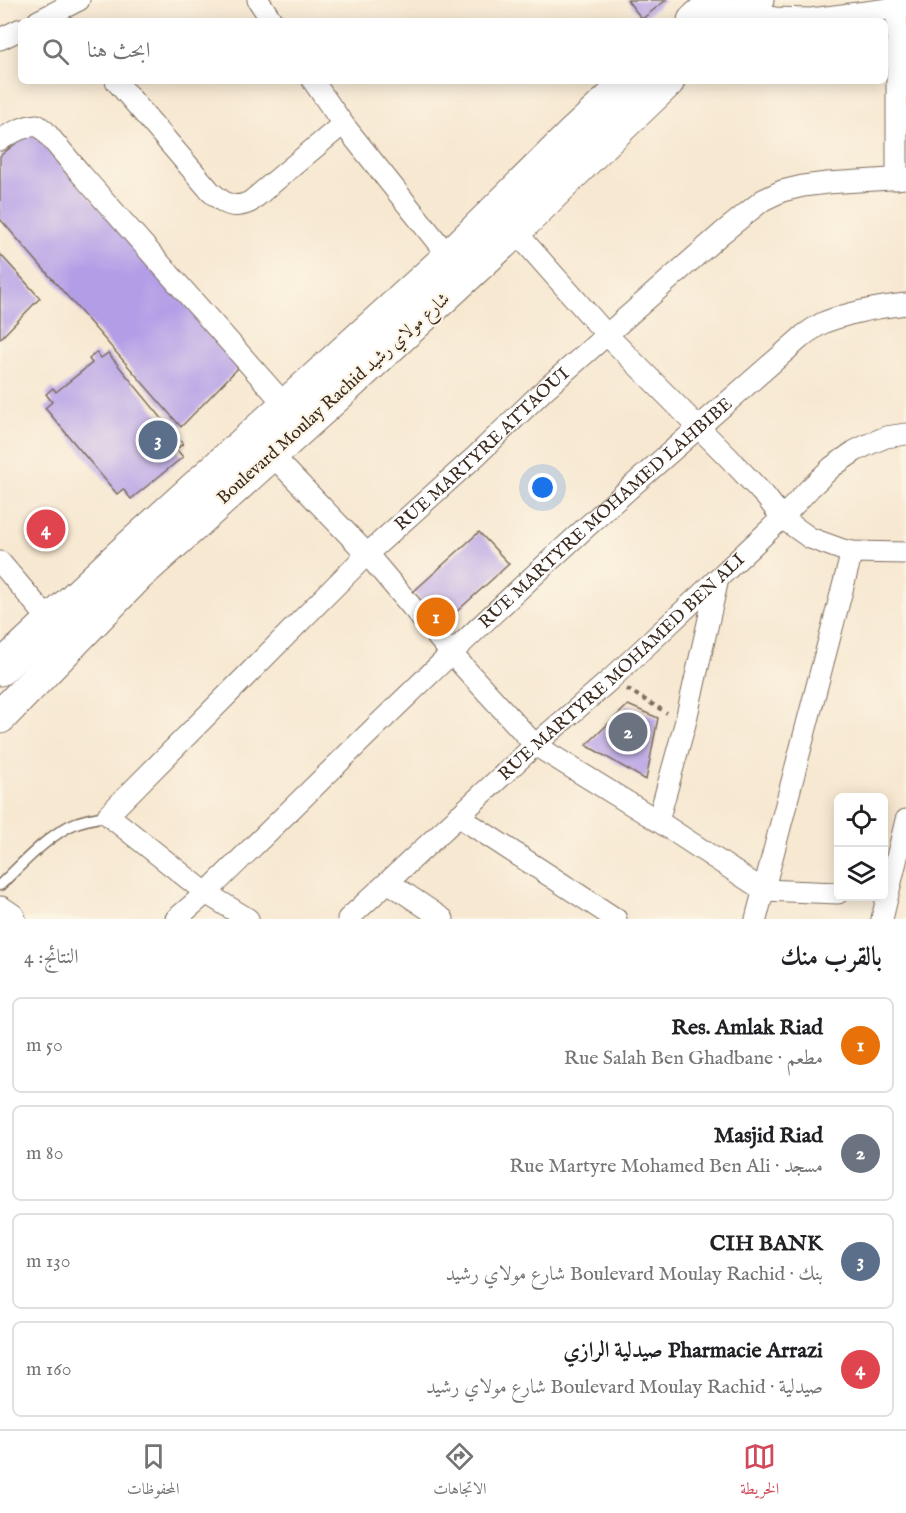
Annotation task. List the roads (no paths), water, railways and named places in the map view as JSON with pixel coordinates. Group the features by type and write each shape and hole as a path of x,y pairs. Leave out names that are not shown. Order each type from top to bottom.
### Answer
{"main road":[{"path":"705,18 737,9"},
{"name":"Boulevard Moulay Rachid شارع مولاي رشيد","path":"0,669 119,556 449,258 575,132 627,84"},
{"name":"Boulevard Moulay Rachid شارع مولاي رشيد","path":"0,717 138,575 515,231 665,84"},
{"path":"0,913 9,919"}],"street":[{"path":"51,18 79,0"},
{"path":"258,0 270,18"},
{"path":"818,18 901,7 901,178"},
{"path":"737,9 775,18"},
{"path":"0,39 18,30"},
{"path":"119,84 211,192 220,201 234,206 250,202 343,124"},
{"path":"315,84 343,124 449,258"},
{"path":"0,140 20,128 37,125 44,130 286,406"},
{"name":"RUE MARTYRE ATTAOUI","path":"108,815 367,554 543,391 722,233 763,201 782,191 827,183 901,178"},
{"path":"515,231 607,335 766,497 782,518 810,538 833,547 852,552 906,553"},
{"name":"RUE MARTYRE MOHAMED LAHBIBE","path":"176,919 206,893 451,653 569,543 804,335 823,323 878,307 906,304"},
{"name":"RUE MARTYRE MOHAMED BEN ALI","path":"348,919 535,745 611,679 782,518 832,467 855,451 886,437 906,434"},
{"path":"272,454 367,554 451,653 535,745 658,821 763,890 834,893"},
{"path":"756,919 852,552"},
{"path":"0,562 51,622"},
{"path":"658,821 685,724 718,579"},
{"path":"108,815 206,893 248,919"},
{"path":"458,816 616,919"},
{"path":"882,919 892,895 906,820"},
{"path":"388,882 443,919"}],"lane":[{"path":"0,885 53,837 74,824 108,815"}],"place":[{"name":"CIH BANK","path":"158,440"},
{"name":"Pharmacie Arrazi صيدلية الرازي","path":"46,529"},
{"name":"Res. Amlak Riad","path":"436,617"},
{"name":"Masjid Riad","path":"628,732"}]}
